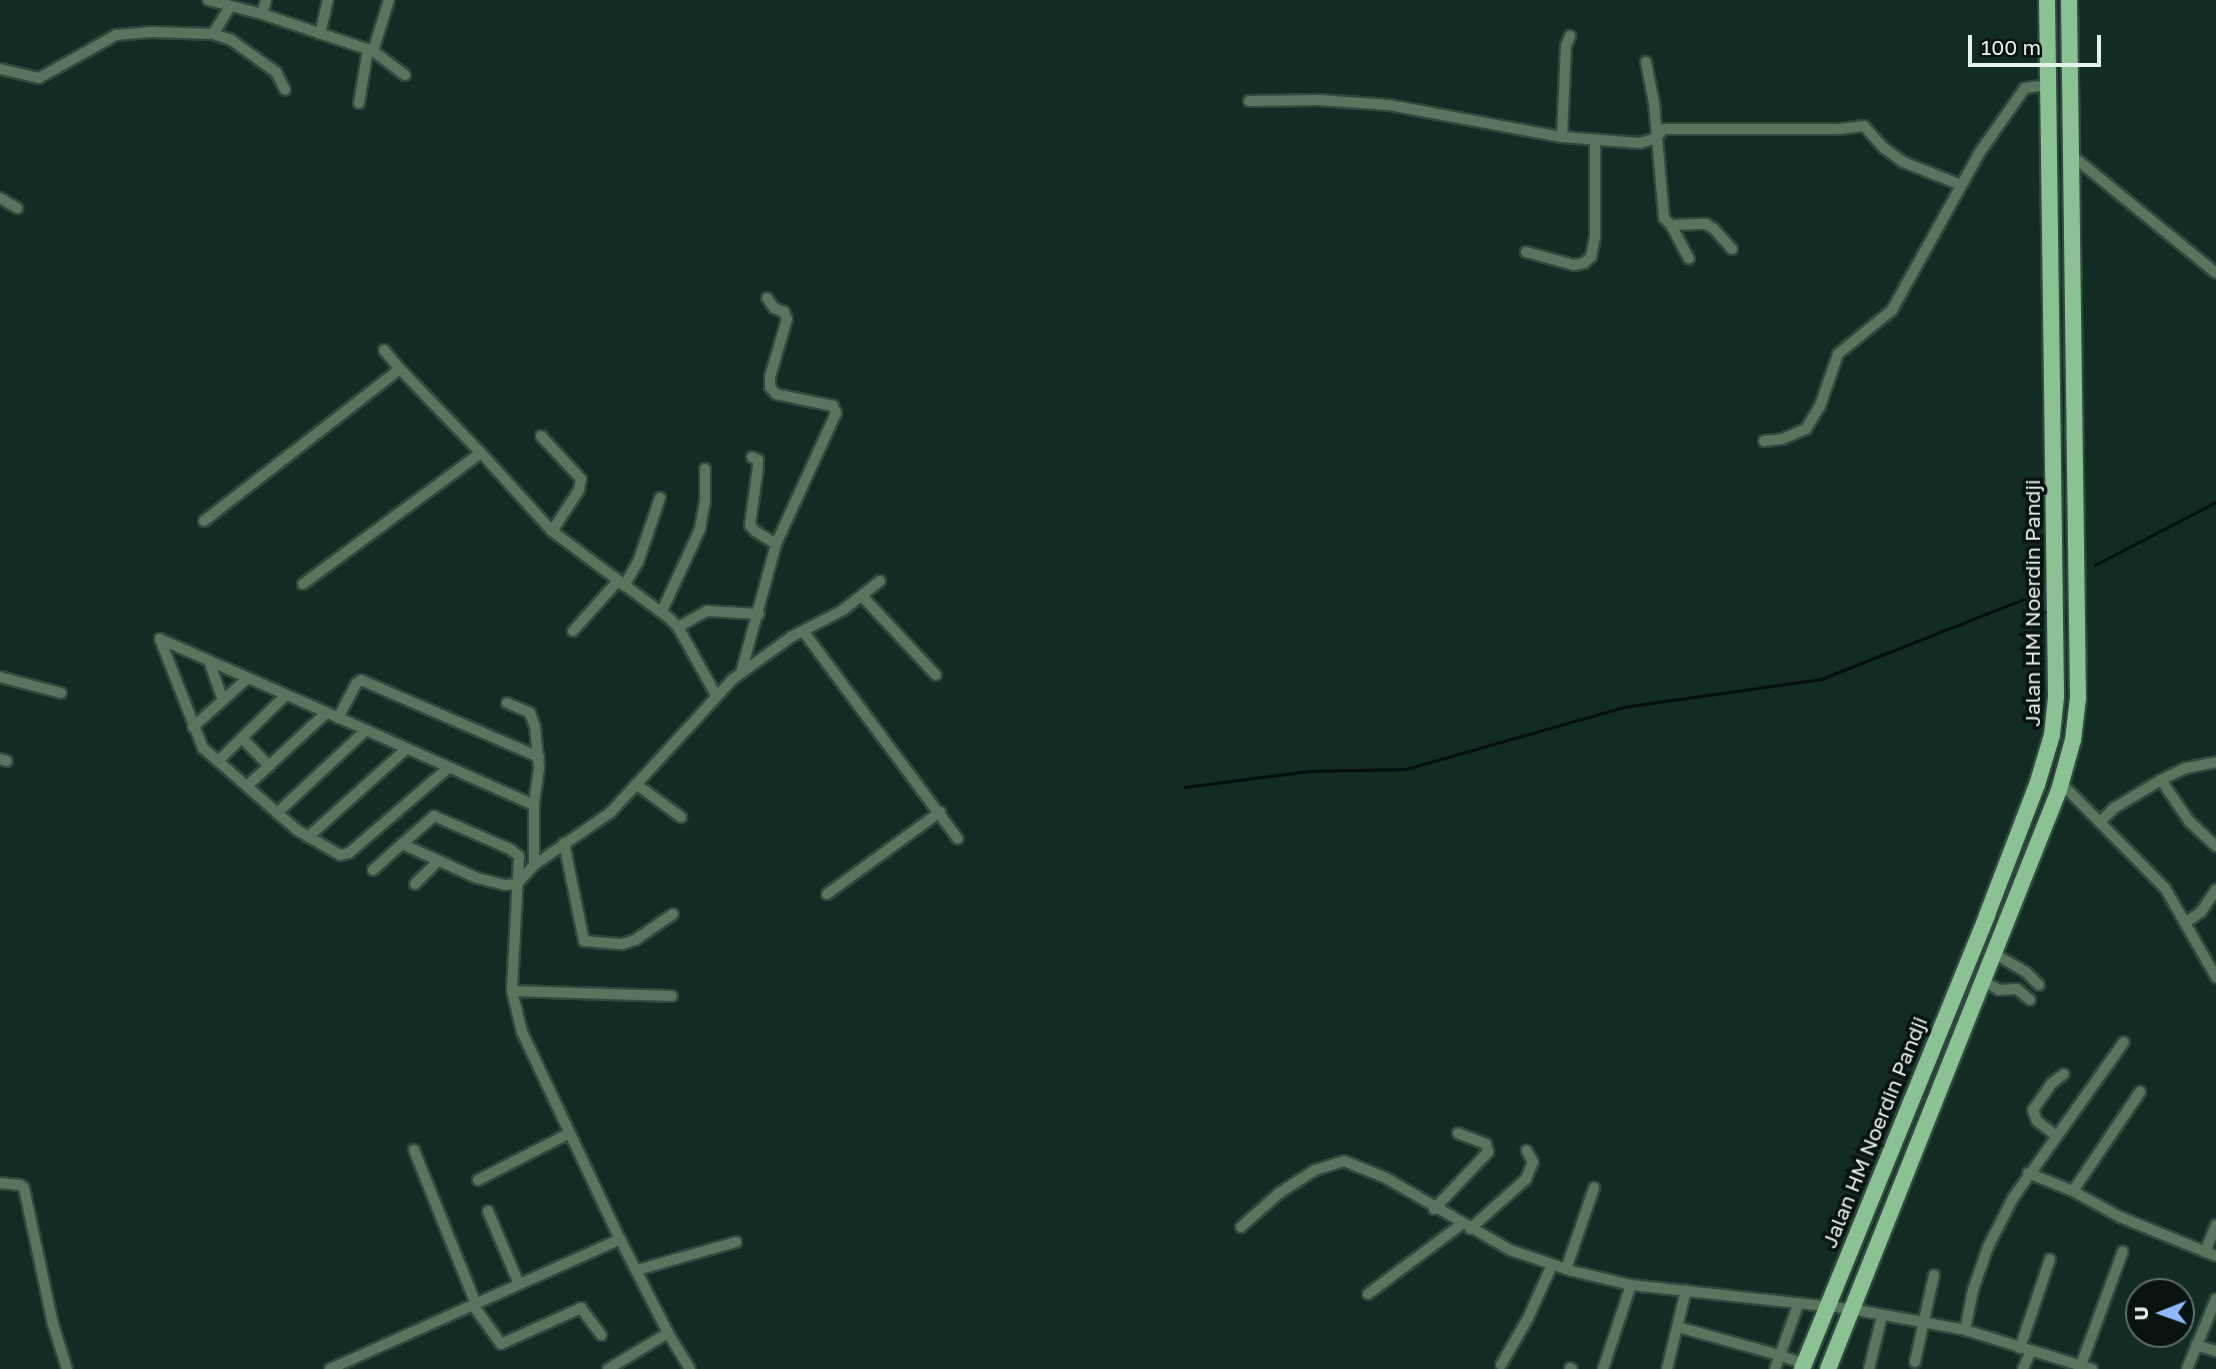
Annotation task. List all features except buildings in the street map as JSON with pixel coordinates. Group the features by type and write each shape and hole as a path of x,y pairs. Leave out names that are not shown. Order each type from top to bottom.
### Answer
{"main road":[{"name":"Jalan HM Noerdin Pandji","path":"1803,1367 1824,1308 1987,915 2038,785 2052,735 2056,696 2047,0"},
{"name":"Jalan HM Noerdin Pandji","path":"1831,1368 1851,1309 2061,783 2073,740 2078,698 2069,0"}],"street":[{"path":"208,0 262,14 371,50 405,75"},
{"path":"262,14 266,0"},
{"path":"320,34 328,0"},
{"path":"359,103 371,50 388,0"},
{"path":"213,34 230,7"},
{"path":"0,69 39,78 117,35 152,32 213,34 231,40 276,72 285,90"},
{"path":"1562,137 1566,46 1570,36"},
{"path":"1646,62 1651,83 1664,218 1671,225 1689,259"},
{"path":"1764,441 1782,439 1806,429 1820,406 1838,354 1892,310 1980,152 2025,88 2048,85"},
{"path":"1249,101 1319,100 1417,108 1562,137 1640,143 1657,137 1664,128 1840,129 1864,126 1884,148 1903,162 1961,185"},
{"path":"1526,252 1574,265 1584,263 1591,257 1595,237 1595,140"},
{"path":"2070,154 2216,273"},
{"path":"0,198 17,208"},
{"path":"1671,225 1706,224 1732,249"},
{"path":"740,673 759,614 776,544 836,413 833,406 772,391 770,377 787,319 785,312 774,308 767,298"},
{"path":"384,350 552,531 620,584 662,611 678,626 716,695"},
{"path":"204,521 400,369"},
{"path":"541,436 581,479 579,491 552,531"},
{"path":"303,584 481,453"},
{"path":"752,457 758,460 758,467 750,525 776,544"},
{"path":"662,611 700,528 705,502 705,470"},
{"path":"573,631 638,562 660,498"},
{"path":"517,884 534,865 611,812 716,695 740,673 862,596 880,581"},
{"path":"862,596 936,675"},
{"path":"678,626 707,611 759,614"},
{"path":"803,631 958,839"},
{"path":"448,768 349,853 340,855 309,837 277,813 203,748 160,639 534,805"},
{"path":"209,661 223,700"},
{"path":"0,677 61,693"},
{"path":"193,727 248,678"},
{"path":"338,718 361,680 539,757"},
{"path":"218,761 286,695"},
{"path":"507,703 530,713 535,727 539,778 534,805 534,865"},
{"path":"247,786 326,713"},
{"path":"277,813 366,730"},
{"path":"242,738 269,766"},
{"path":"309,837 405,750"},
{"path":"2100,822 2114,808 2161,780 2186,768 2216,762"},
{"path":"2161,780 2189,821 2216,846"},
{"path":"2061,783 2165,888 2185,923 2212,961 2216,978"},
{"path":"636,784 681,817"},
{"path":"827,894 940,812"},
{"path":"373,870 429,818 439,817 516,852 520,860 512,991 522,1032 620,1239 642,1268 668,1333 690,1369"},
{"path":"564,843 584,941 622,943 635,940 673,914"},
{"path":"402,844 493,883 517,884"},
{"path":"415,884 438,861"},
{"path":"2185,923 2201,912 2216,890"},
{"path":"1993,953 2027,973 2039,985"},
{"path":"1983,981 1999,990 2017,989 2030,1000"},
{"path":"512,991 672,996"},
{"path":"1965,1330 1973,1290 1988,1247 2028,1173 2124,1042"},
{"path":"2055,1135 2037,1121 2033,1110 2051,1084 2064,1074"},
{"path":"2073,1191 2140,1092"},
{"path":"478,1180 570,1133"},
{"path":"1434,1209 1488,1152 1486,1144 1458,1133"},
{"path":"414,1150 475,1304 501,1345 580,1308 601,1335"},
{"path":"1368,1294 1466,1227 1526,1179 1534,1162 1527,1151"},
{"path":"1241,1227 1278,1194 1315,1170 1338,1161 1386,1178 1434,1209 1510,1250 1566,1269 1631,1285 1851,1309 1965,1330 2086,1367 2123,1251"},
{"path":"2028,1173 2073,1191 2120,1217 2211,1254 2216,1225"},
{"path":"0,1183 20,1185 24,1188 50,1312 67,1369"},
{"path":"1566,1269 1577,1230 1594,1188"},
{"path":"488,1211 519,1284"},
{"path":"330,1369 620,1239"},
{"path":"642,1268 736,1242"},
{"path":"2023,1369 2025,1349 2050,1259"},
{"path":"1501,1365 1528,1318 1552,1265"},
{"path":"1915,1362 1934,1275"},
{"path":"1603,1369 1631,1285"},
{"path":"1667,1369 1686,1290"},
{"path":"2187,1369 2216,1299"},
{"path":"1774,1369 1798,1305"},
{"path":"1869,1369 1882,1316"},
{"path":"1678,1327 1779,1354 1803,1367"},
{"path":"608,1369 668,1333"},
{"path":"2196,1345 2216,1351"}],"waterway":[{"path":"2095,565 2216,502"},
{"path":"1185,787 1308,771 1406,769 1623,707 1821,679 2024,599"}]}
